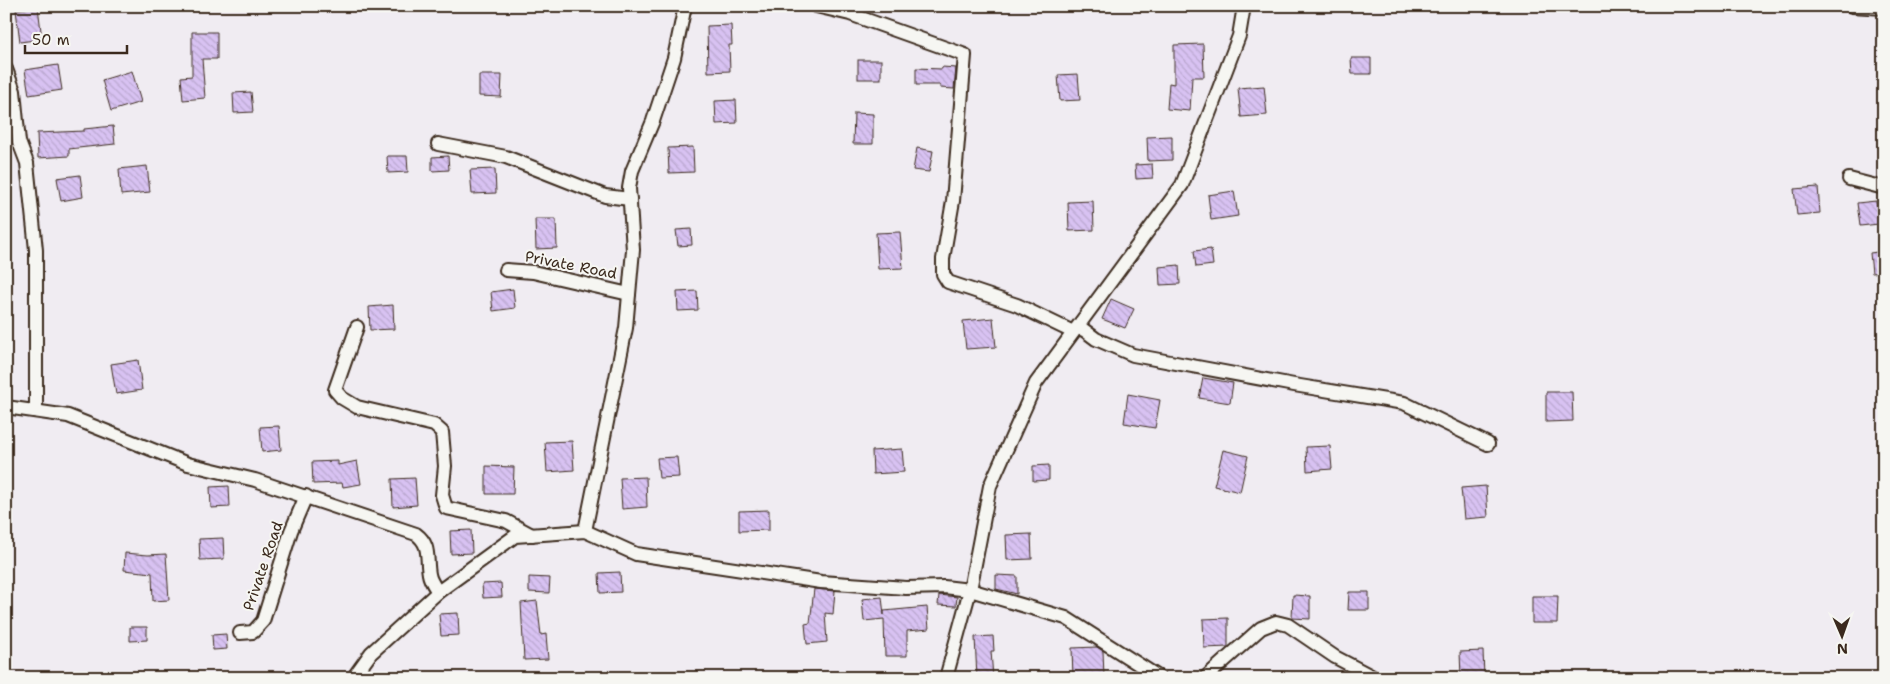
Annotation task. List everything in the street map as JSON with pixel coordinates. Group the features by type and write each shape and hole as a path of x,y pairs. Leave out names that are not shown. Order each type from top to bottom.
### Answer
{"street":[{"path":"585,531 626,328 633,250 629,188 632,171 653,121 674,58 685,6"},
{"path":"816,6 850,14 965,55 956,168 942,259 943,274 948,282 1016,305 1075,330 1084,330 1096,339 1133,355 1294,385 1404,402 1488,444"},
{"path":"946,678 970,590 990,486 1036,383 1182,185 1239,36 1244,6"},
{"path":"1852,6 1884,8"},
{"path":"6,69 14,91 19,142 27,163 36,250 36,411"},
{"path":"438,144 506,157 605,196 630,199"},
{"path":"1849,179 1884,188"},
{"name":"Private Road","path":"506,270 533,272 629,294"},
{"path":"356,327 335,390 342,398 357,407 434,425 442,432 446,466 442,495 446,508 506,521 532,535"},
{"path":"6,407 68,416 188,464 255,480 416,534 423,539 426,546 429,576 438,592"},
{"name":"Private Road","path":"240,633 253,632 263,621 291,531 306,496"},
{"path":"353,678 371,653 438,592 516,536 585,531 636,554 820,582 906,588 944,587 970,590 1066,618 1160,678"},
{"path":"1204,678 1261,628 1276,622 1288,624 1335,657 1375,678"}],"building":[{"path":"38,7 42,39 20,42 16,10"},
{"path":"731,25 732,45 729,45 730,71 708,72 707,26"},
{"path":"192,32 217,32 217,59 202,59 205,98 183,100 181,77 192,76"},
{"path":"1203,44 1204,77 1192,77 1190,111 1167,109 1169,83 1174,84 1174,45"},
{"path":"1351,58 1371,58 1371,74 1352,74"},
{"path":"858,60 881,60 881,79 858,79"},
{"path":"58,65 62,90 29,95 25,70"},
{"path":"942,67 956,68 954,89 940,88 940,85 916,85 916,68 942,69"},
{"path":"132,71 141,102 111,111 102,80"},
{"path":"1078,74 1080,100 1060,101 1058,75"},
{"path":"479,75 502,75 501,97 479,96"},
{"path":"1264,86 1267,115 1241,117 1238,88"},
{"path":"251,92 253,112 234,113 233,93"},
{"path":"736,100 737,123 716,124 715,101"},
{"path":"854,113 873,114 873,144 853,144"},
{"path":"113,126 115,144 69,149 69,156 38,158 37,133 84,131 84,129"},
{"path":"1172,136 1172,160 1148,161 1147,137"},
{"path":"693,147 694,172 669,173 668,148"},
{"path":"917,148 933,151 929,172 913,170"},
{"path":"387,156 407,156 408,172 388,173"},
{"path":"448,156 449,170 432,171 432,157"},
{"path":"1152,164 1153,178 1136,179 1135,165"},
{"path":"147,166 150,192 121,195 119,169"},
{"path":"495,169 496,193 472,194 470,170"},
{"path":"80,175 83,197 61,201 57,178"},
{"path":"1818,187 1820,213 1797,215 1794,189"},
{"path":"1234,191 1238,216 1211,220 1208,195"},
{"path":"1093,201 1094,230 1069,231 1068,202"},
{"path":"1876,201 1879,224 1860,226 1857,203"},
{"path":"535,219 556,219 557,248 536,249"},
{"path":"691,229 692,245 678,246 676,230"},
{"path":"900,232 903,268 878,269 876,233"},
{"path":"1211,249 1213,265 1196,267 1194,251"},
{"path":"1884,251 1884,272 1872,273 1870,253"},
{"path":"1179,265 1180,284 1160,285 1159,267"},
{"path":"513,289 515,308 493,311 491,292"},
{"path":"697,291 698,310 678,311 677,292"},
{"path":"1111,299 1134,309 1125,328 1102,319"},
{"path":"393,305 394,329 370,330 369,307"},
{"path":"993,318 996,347 966,349 963,321"},
{"path":"138,360 142,390 116,394 111,364"},
{"path":"1203,378 1233,383 1230,403 1199,398"},
{"path":"1546,392 1572,392 1573,421 1546,422"},
{"path":"1128,394 1160,400 1155,428 1124,423"},
{"path":"279,426 281,450 262,452 260,427"},
{"path":"572,441 574,470 547,472 545,442"},
{"path":"1330,446 1332,469 1307,471 1306,447"},
{"path":"902,449 904,472 873,474 872,451"},
{"path":"1223,450 1248,456 1240,492 1214,486"},
{"path":"677,457 679,477 659,478 657,458"},
{"path":"338,461 338,465 357,461 361,484 343,487 342,483 313,484 312,462"},
{"path":"1049,465 1049,480 1033,481 1033,466"},
{"path":"486,466 514,467 513,494 486,494"},
{"path":"646,477 647,507 622,509 620,478"},
{"path":"415,478 417,505 393,507 392,479"},
{"path":"229,486 230,507 211,508 210,487"},
{"path":"1486,486 1488,517 1464,519 1461,488"},
{"path":"769,510 769,530 739,531 739,511"},
{"path":"471,530 472,553 451,554 450,531"},
{"path":"1031,534 1032,559 1007,560 1006,535"},
{"path":"223,538 224,559 200,560 199,539"},
{"path":"125,553 166,554 169,600 153,601 152,573 124,570"},
{"path":"620,572 621,592 600,593 599,573"},
{"path":"996,575 1017,576 1017,594 996,589"},
{"path":"529,577 550,578 549,593 529,592"},
{"path":"501,583 502,597 483,598 482,584"},
{"path":"814,589 835,591 833,614 825,613 827,642 807,644 805,624 810,623"},
{"path":"1349,592 1369,592 1369,610 1348,610"},
{"path":"939,595 957,597 956,606 938,605"},
{"path":"1293,595 1310,596 1310,619 1292,618"},
{"path":"1532,596 1558,596 1557,623 1532,623"},
{"path":"882,597 884,615 884,611 927,607 929,629 907,631 907,656 885,656 884,619 864,621 862,599"},
{"path":"537,601 541,635 546,634 548,659 524,660 521,603"},
{"path":"458,613 459,635 441,636 439,614"},
{"path":"1228,618 1228,647 1204,648 1203,619"},
{"path":"130,627 147,627 147,640 130,641"},
{"path":"226,634 227,649 213,650 212,635"},
{"path":"993,636 994,651 991,651 993,678 977,678 975,637"},
{"path":"1097,647 1103,651 1104,677 1073,678 1072,648"},
{"path":"1483,651 1484,677 1461,678 1460,652"}]}
